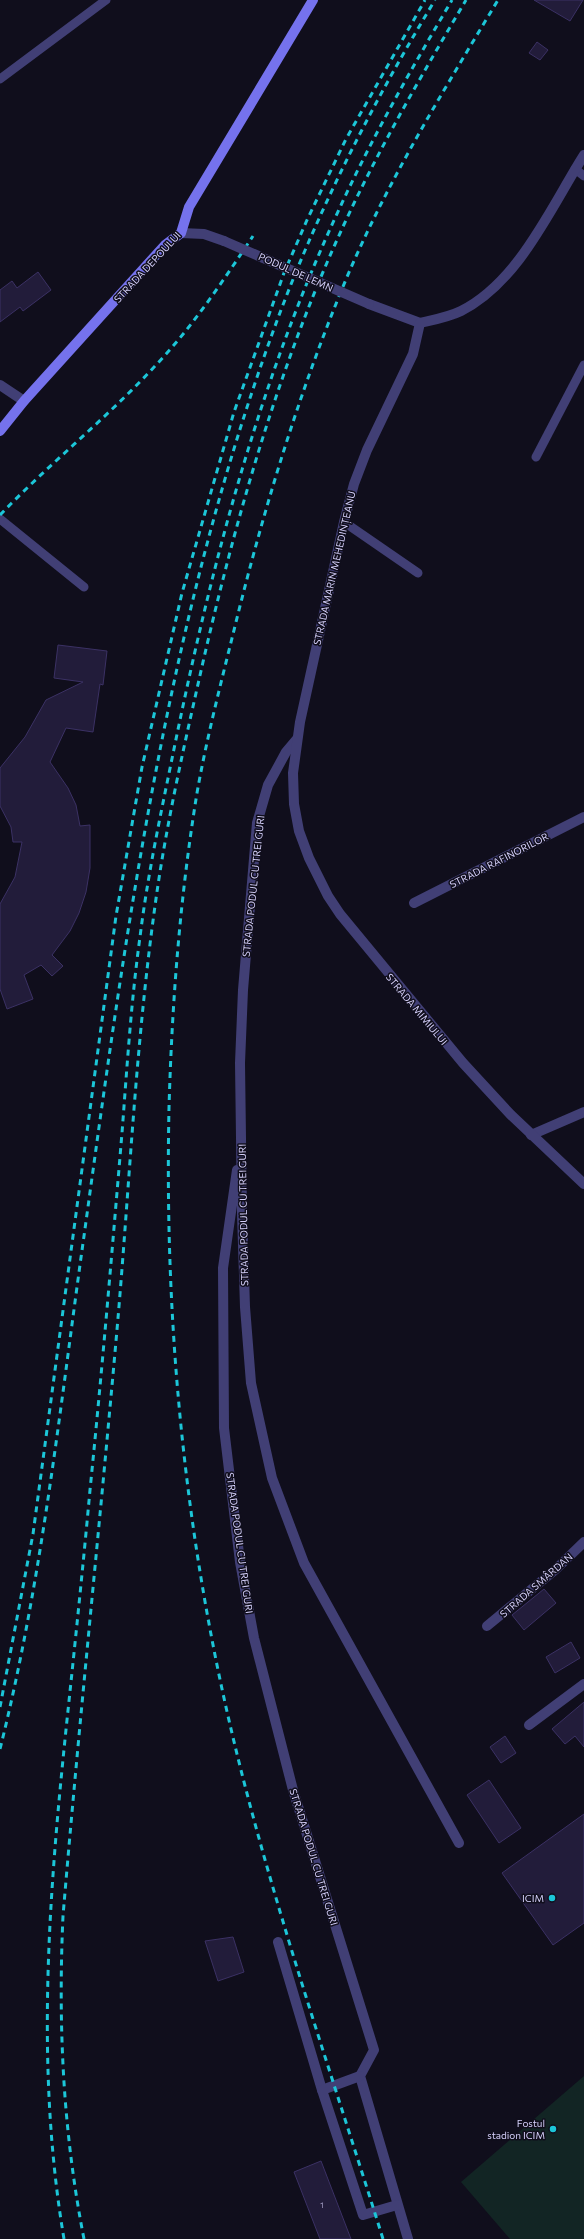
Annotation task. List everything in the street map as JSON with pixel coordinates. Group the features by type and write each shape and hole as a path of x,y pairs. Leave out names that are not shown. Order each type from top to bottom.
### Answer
{"main road":[{"name":"STRADA DEPOULUI","path":"0,431 24,401 165,245 181,233 189,207 313,0"}],"street":[{"path":"420,323 460,312 488,292 524,254 584,155"},
{"name":"PODUL DE LEMN","path":"181,233 204,234 224,240 369,304 420,323"},
{"name":"STRADA MARIN MEHEDINȚEANU","path":"294,804 293,773 298,739 344,522 354,484 367,450 414,354 420,323"},
{"path":"0,386 24,401"},
{"name":"STRADA PODUL CU TREI GURI","path":"298,739 286,752 268,784 257,823 243,990 240,1062 241,1139 245,1307 251,1383 272,1478 304,1563 459,1843"},
{"name":"STRADA MIMIULUI","path":"294,804 299,831 308,858 328,896 340,914 463,1063 531,1135 584,1184"},
{"name":"STRADA RAFINORILOR","path":"414,902 584,818"},
{"path":"531,1135 584,1112"},
{"name":"STRADA PODUL CU TREI GURI","path":"241,1139 223,1268 224,1428 240,1562 254,1638 293,1790 374,2050 361,2074"},
{"name":"STRADA SMÂRDAN","path":"487,1626 555,1570 584,1542"},
{"path":"529,1725 584,1684"},
{"path":"278,1942 322,2090 363,2216 397,2205"},
{"path":"322,2090 361,2074 397,2205 408,2239"}],"lane":[{"path":"0,79 106,0"},
{"path":"575,169 584,176"},
{"path":"536,457 584,365"},
{"path":"0,519 84,587"},
{"path":"344,522 418,573"}],"green space":[{"name":"Fostul stadion ICIM","path":"584,2076 584,2239 510,2239 461,2182"}],"building":[{"path":"534,0 583,0 570,21"},
{"path":"537,42 548,50 540,60 529,53"},
{"path":"38,272 51,290 23,311 20,307 0,322 0,290 12,281 17,288"},
{"path":"58,645 107,651 103,685 100,684 93,732 66,728 50,762 68,788 76,805 80,826 90,825 90,868 86,892 79,913 70,931 52,955 63,966 52,976 41,965 24,975 33,999 7,1009 0,989 0,904 15,877 22,842 13,842 11,827 0,806 0,768 25,737 46,700 83,682 54,678"},
{"path":"544,1589 556,1603 524,1630 512,1615"},
{"path":"571,1642 580,1658 555,1673 546,1657"},
{"path":"584,1702 584,1747 575,1736 565,1744 552,1729"},
{"path":"505,1736 516,1753 501,1763 490,1747"},
{"path":"489,1780 521,1828 499,1843 467,1795"},
{"name":"ICIM","path":"584,1814 584,1923 553,1945 502,1873"},
{"path":"233,1937 244,1972 218,1981 205,1941"},
{"path":"321,2161 351,2239 320,2239 294,2172"}],"railway":[{"path":"0,1707 33,1534 116,916 142,767 182,593 234,412 284,273 307,220 346,139 425,0"},
{"path":"0,1749 15,1686 39,1558 100,1119 136,884 157,767 181,651 209,536 242,423 281,310 297,270 351,152 391,75 435,0"},
{"path":"64,2239 55,2174 47,2045 50,1915 61,1785 103,1356 132,1010 143,913 151,864 190,675 223,537 242,469 287,334 313,268 367,151 394,100 452,0"},
{"path":"84,2239 71,2159 64,2078 61,1997 63,1916 121,1287 142,1014 159,875 170,814 203,662 231,548 263,436 282,380 323,271 360,190 404,108 466,0"},
{"path":"383,2239 269,1875 231,1729 215,1655 203,1587 192,1519 184,1451 172,1314 168,1177 172,1029 181,910 197,793 215,708 247,578 271,491 314,362 347,277 363,241 380,205 418,136 498,0"},
{"path":"0,515 137,385 170,350 207,303 253,236"}],"place":[{"name":"ICIM","path":"552,1898"},
{"name":"Fostul stadion ICIM","path":"553,2129"}]}
